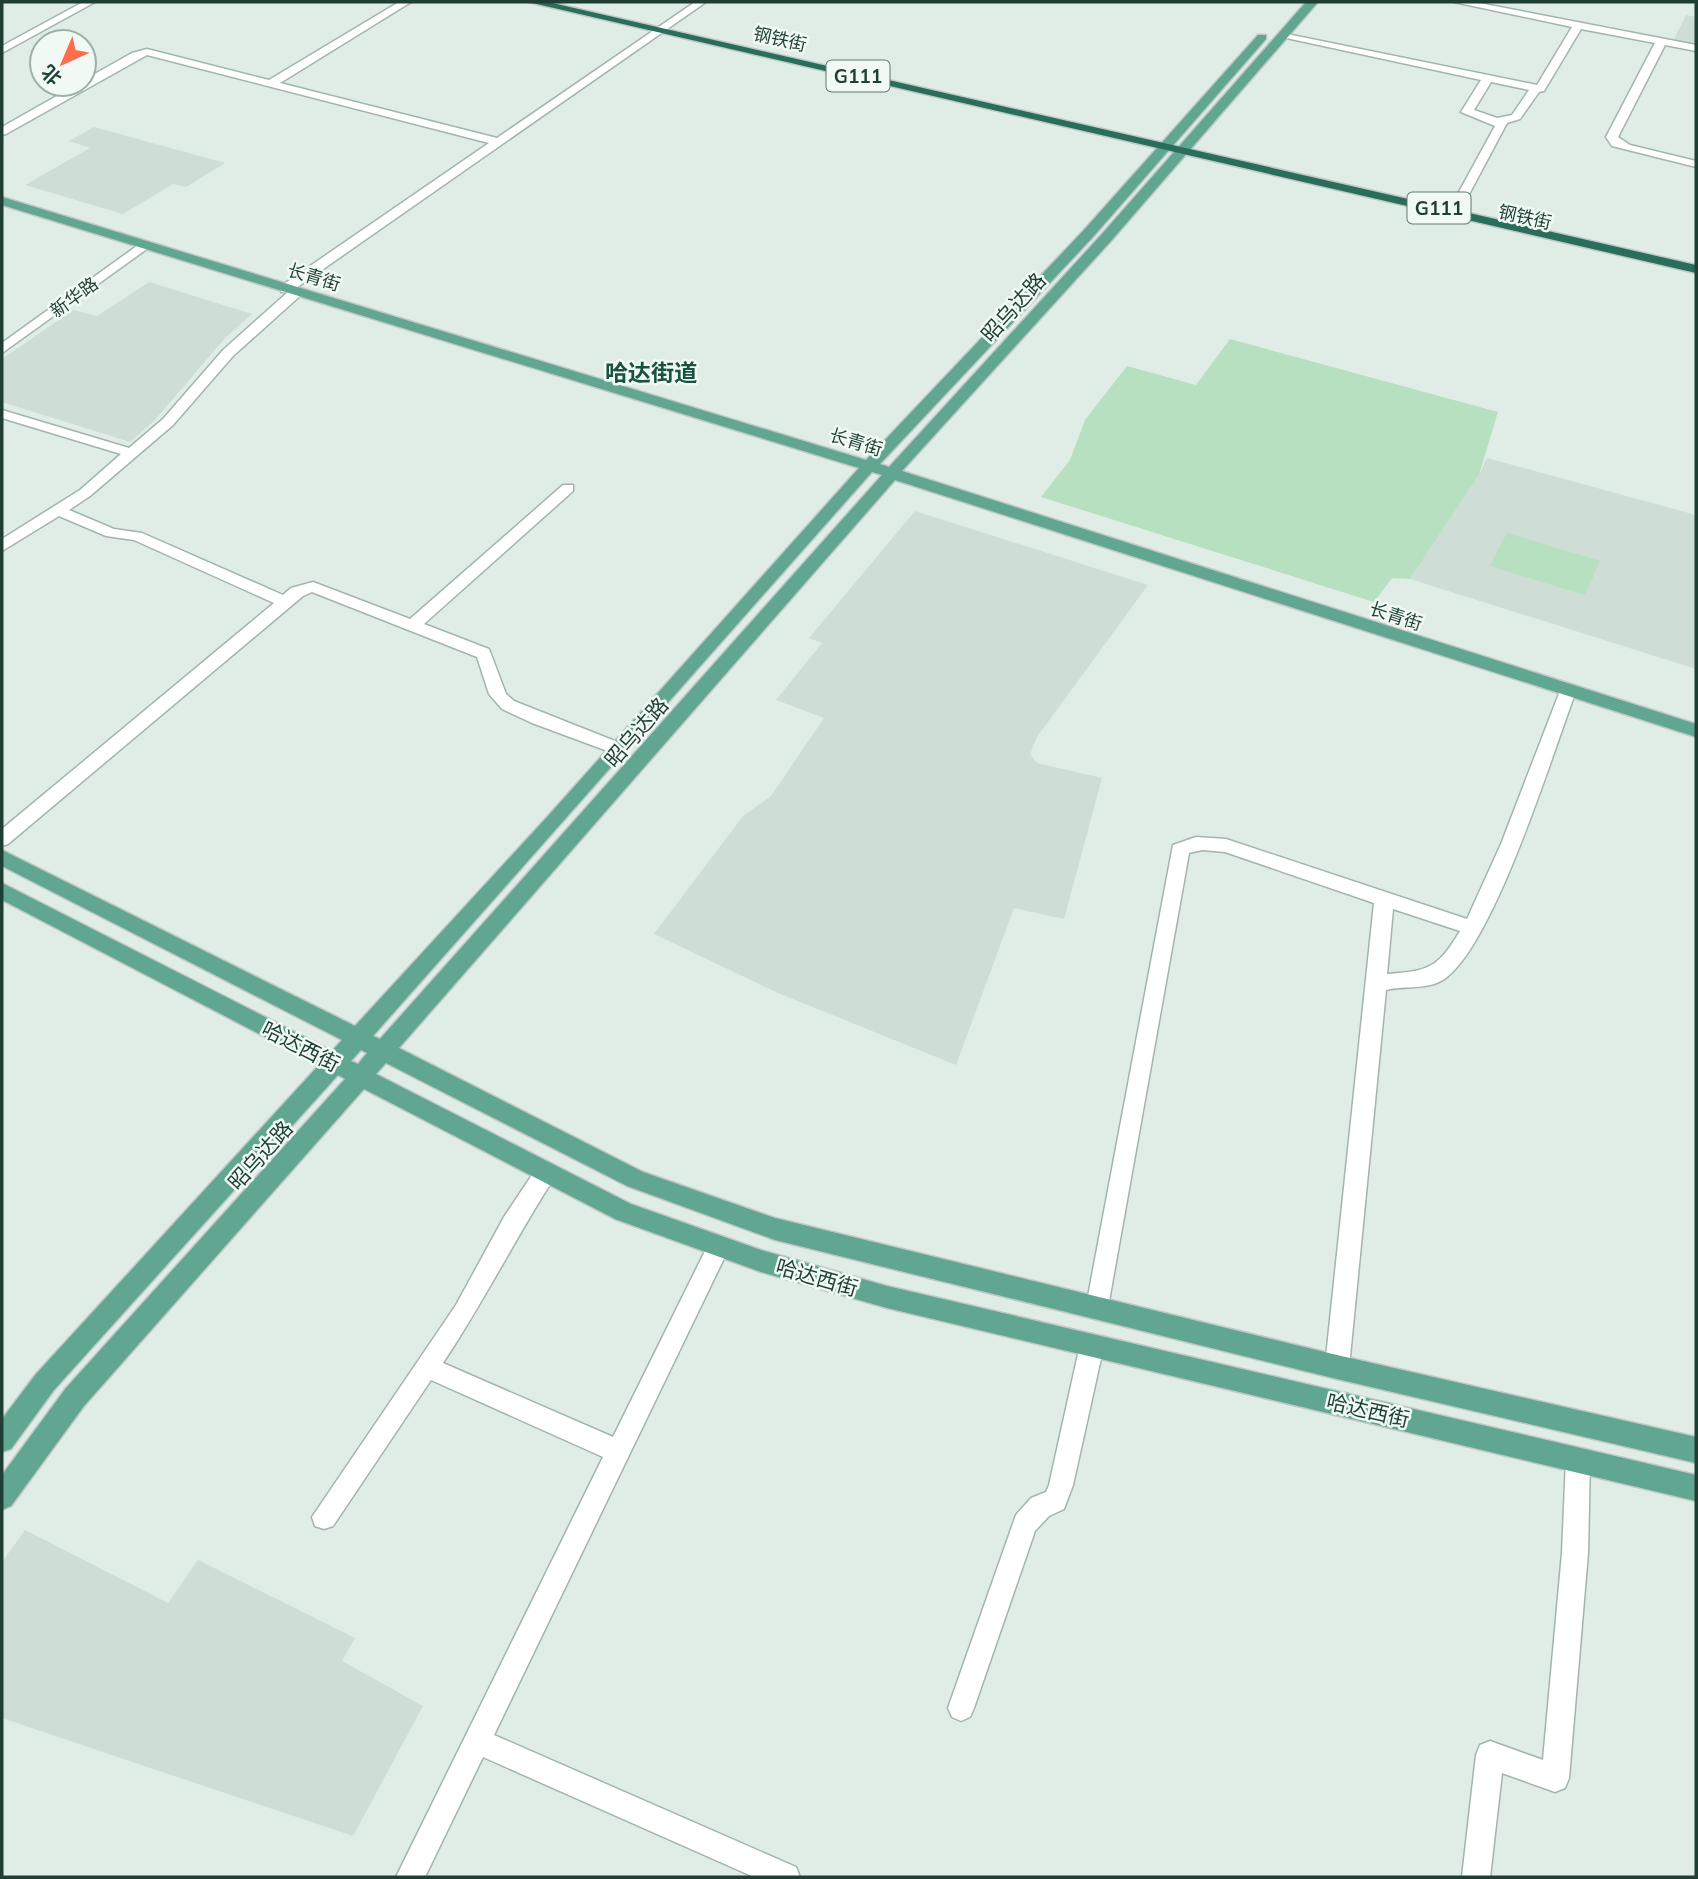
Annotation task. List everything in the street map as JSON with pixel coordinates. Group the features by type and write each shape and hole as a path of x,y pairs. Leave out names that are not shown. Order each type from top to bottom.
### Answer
{"highway":[{"name":"钢铁街","path":"534,2 1696,269"},
{"name":"钢铁街","path":"1173,149 1244,171 1696,278"}],"main road":[{"name":"昭乌达路","path":"2,1497 75,1397 897,468 1173,149 1294,2"},
{"name":"昭乌达路","path":"2,1440 46,1382 620,749 874,461 1312,2"},
{"name":"长青街","path":"2,190 293,287"},
{"name":"长青街","path":"2,201 897,468 1696,717"},
{"name":"长青街","path":"897,468 1696,731"},
{"name":"哈达西街","path":"2,857 635,1179 775,1229 1337,1367 1696,1450"},
{"name":"哈达西街","path":"2,891 622,1212 719,1246 887,1297 1696,1488"}],"street":[{"path":"2,50 90,2"},
{"path":"270,84 406,2"},
{"path":"2,547 59,511 168,422 237,344 293,287 701,2"},
{"path":"1459,2 1696,48"},
{"path":"1282,36 1540,89 1578,25"},
{"path":"1661,42 1612,137 1616,144 1626,148 1696,164"},
{"path":"2,132 125,61 147,52 498,142"},
{"path":"1488,78 1467,112 1500,121 1516,117 1536,88"},
{"path":"1454,212 1502,124 1500,121"},
{"name":"新华路","path":"2,336 139,244"},
{"name":"新华路","path":"2,349 139,244"},
{"path":"2,414 132,453"},
{"path":"413,625 568,488"},
{"path":"59,511 111,533 137,536 285,602"},
{"path":"2,839 297,592 313,587 483,653 495,675 494,687 500,698 517,708 620,749"},
{"path":"1376,988 1381,982 1439,974 1456,960 1501,865 1568,691"},
{"path":"1097,1307 1180,850 1186,845 1197,844 1226,846 1472,928"},
{"path":"1337,1367 1384,899"},
{"path":"324,1517 464,1312 512,1224 546,1172"},
{"path":"410,1877 719,1246"},
{"path":"961,1708 1026,1524 1040,1507 1055,1500 1061,1485 1092,1345"},
{"path":"426,1367 618,1452"},
{"path":"1476,1877 1490,1755 1555,1778 1575,1553 1578,1460"},
{"path":"477,1741 771,1874"}],"shaded area":[{"path":"1686,15 1696,17 1696,45 1673,41"},
{"path":"94,127 225,163 186,187 173,184 123,214 25,185 90,148 69,141"},
{"path":"149,282 252,314 225,338 154,421 130,442 2,402 2,359 73,310 97,316"},
{"path":"1487,458 1696,515 1696,669 1410,579 1479,475"},
{"path":"915,511 1148,585 1037,737 1030,754 1037,763 1102,778 1064,919 1014,908 956,1065 778,993 654,934 743,816 771,796 824,718 776,700 822,643 809,638"},
{"path":"25,1530 168,1603 198,1560 355,1638 342,1661 423,1706 353,1836 2,1718 2,1562"}],"green space":[{"path":"1230,339 1498,412 1479,475 1410,579 1392,578 1374,602 1041,497 1070,460 1085,420 1127,366 1196,385"},
{"path":"1507,533 1600,561 1585,595 1490,566"}],"district":[{"name":"哈达街道","path":"651,372"}]}
